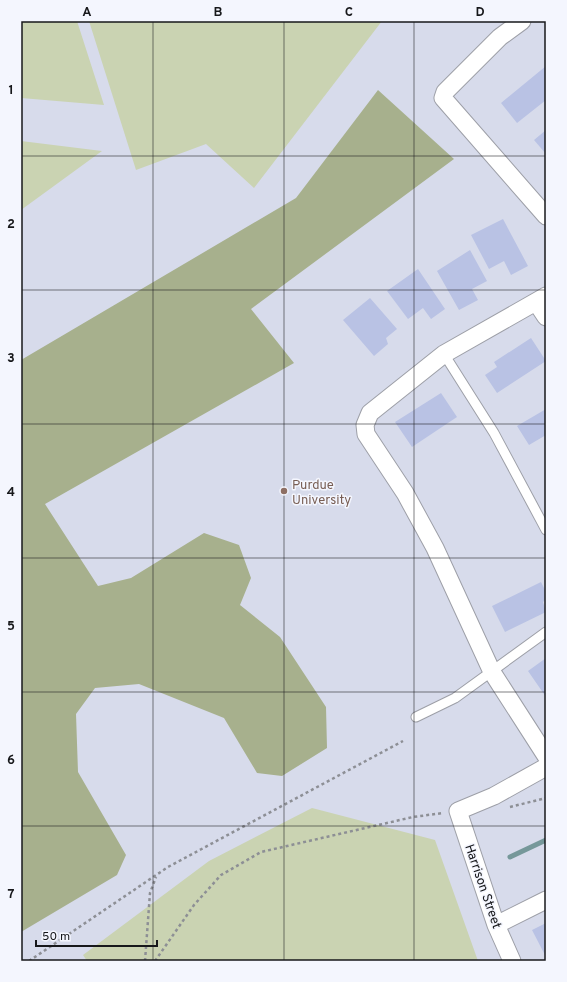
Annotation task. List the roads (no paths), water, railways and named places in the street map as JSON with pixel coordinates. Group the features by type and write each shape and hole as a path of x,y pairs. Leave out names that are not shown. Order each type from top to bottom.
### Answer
{"street":[{"path":"522,21 500,37 445,92 443,98 546,216"},
{"path":"546,317 541,299 444,354 370,413 365,425 366,434 405,493 435,548 492,672 546,756"},
{"name":"Harrison Street","path":"512,961 496,925 458,811 494,796 546,767"},
{"path":"496,925 546,900"}],"lane":[{"path":"444,354 494,433 546,530"},
{"path":"416,717 433,711 455,698 546,632"}],"waterway":[{"path":"510,857 546,840"}],"place":[{"name":"Purdue University","path":"284,491"}]}
